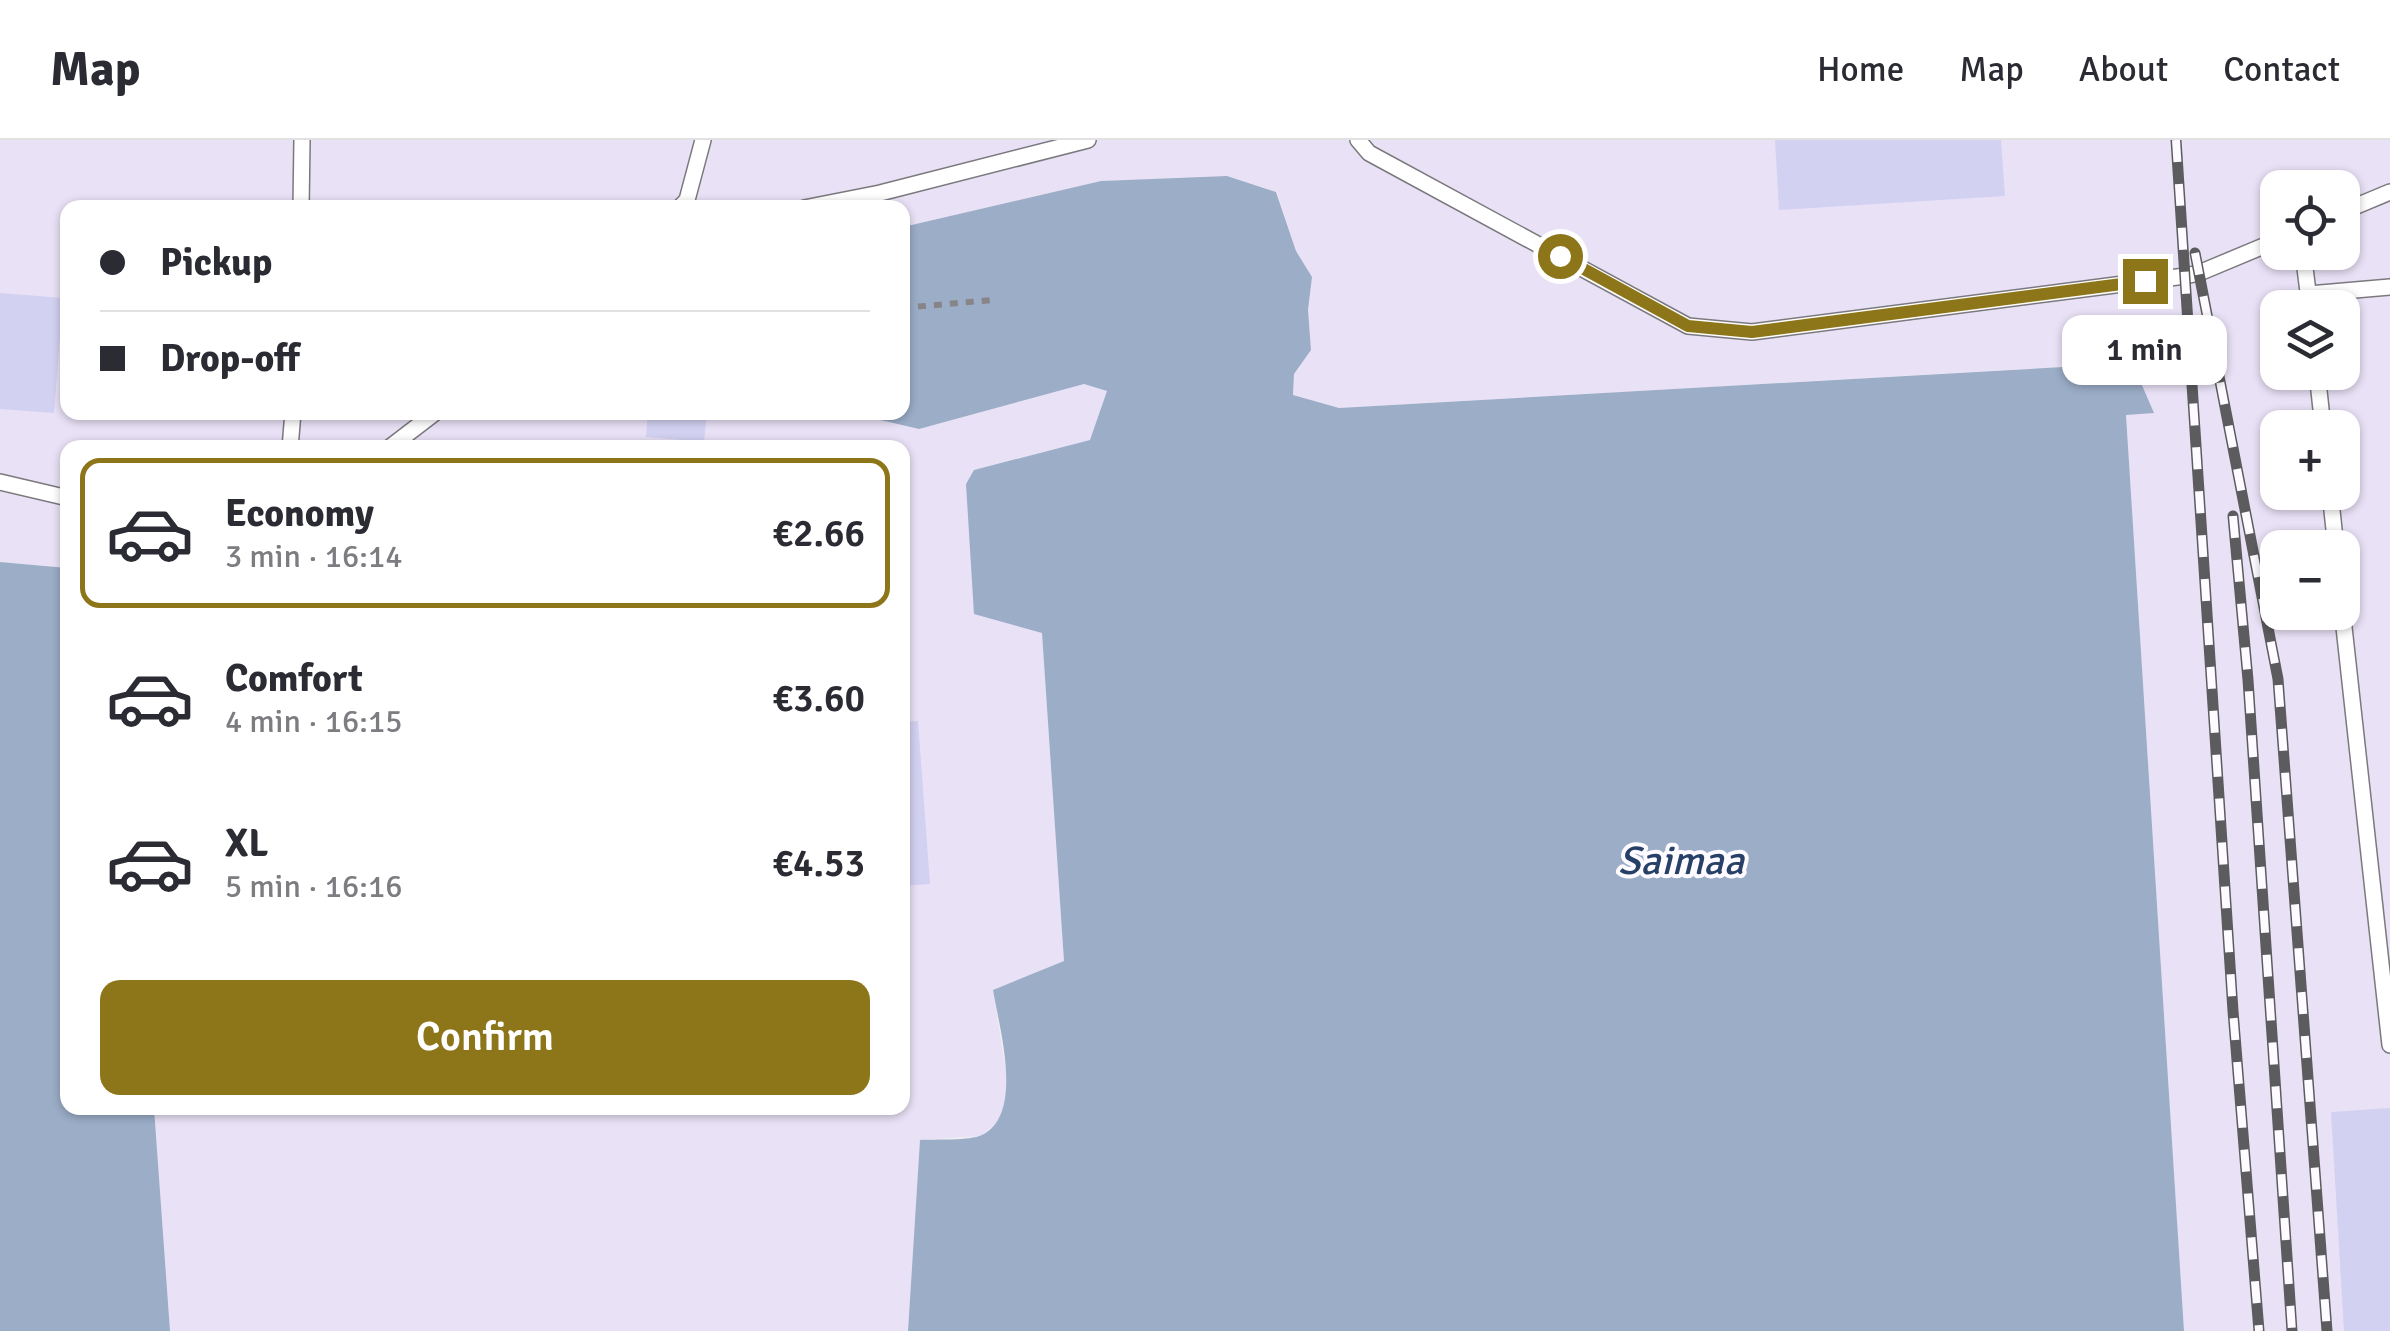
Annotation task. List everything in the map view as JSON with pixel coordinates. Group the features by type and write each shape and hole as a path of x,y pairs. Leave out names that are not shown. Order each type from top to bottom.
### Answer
{"lane":[{"path":"300,200 302,140"},
{"path":"684,200 703,140"},
{"path":"845,200 1088,140"},
{"path":"1358,140 1369,153 1688,326 1752,332 2185,276 2199,274 2260,248"},
{"path":"2360,204 2390,192"},
{"path":"2360,292 2390,287"},
{"path":"399,440 426,420"},
{"path":"0,482 60,496"},
{"path":"2344,630 2390,1045"}],"path":[{"path":"910,307 992,300"}],"shaded area":[{"path":"0,140 2390,140 2390,1331 2184,1331 2126,414 2153,412 2135,369 2115,364 1339,408 1293,395 1294,374 1311,350 1308,310 1312,277 1296,251 1277,192 1227,176 1101,181 910,225 910,200 60,200 60,420 880,420 919,429 1084,384 1107,391 1091,440 974,470 1042,633 1064,961 993,990 1008,1086 1002,1118 981,1136 920,1140 908,1331 170,1331 155,1115 910,1115 910,440 60,440 60,567 0,562"}],"water":[{"name":"Saimaa","path":"1227,176 1276,192 1296,251 1312,277 1308,310 1311,350 1294,374 1293,395 1339,408 2116,364 2135,369 2154,413 2126,415 2184,1331 908,1331 920,1140 977,1137 995,1124 1003,1109 1006,1069 993,990 1064,961 1042,633 974,614 966,484 974,470 1090,440 1107,391 1084,384 919,429 880,420 910,420 910,225 1101,181"},
{"path":"0,562 60,567 60,1115 155,1115 170,1331 0,1331"}],"building":[{"path":"1775,140 2001,140 2005,196 1779,210"},
{"path":"0,293 60,298 54,413 0,409"},
{"path":"647,420 706,420 704,440 646,437"},
{"path":"918,721 930,884 910,885 910,722"},
{"path":"2390,1108 2390,1331 2344,1331 2331,1112"}],"railway":[{"path":"2176,140 2233,1011 2259,1331"},
{"path":"2195,253 2278,679 2327,1331"},
{"path":"2233,516 2248,680 2292,1331"}],"route":[{"path":"1560,256 1688,326 1752,332 2145,281"}]}
